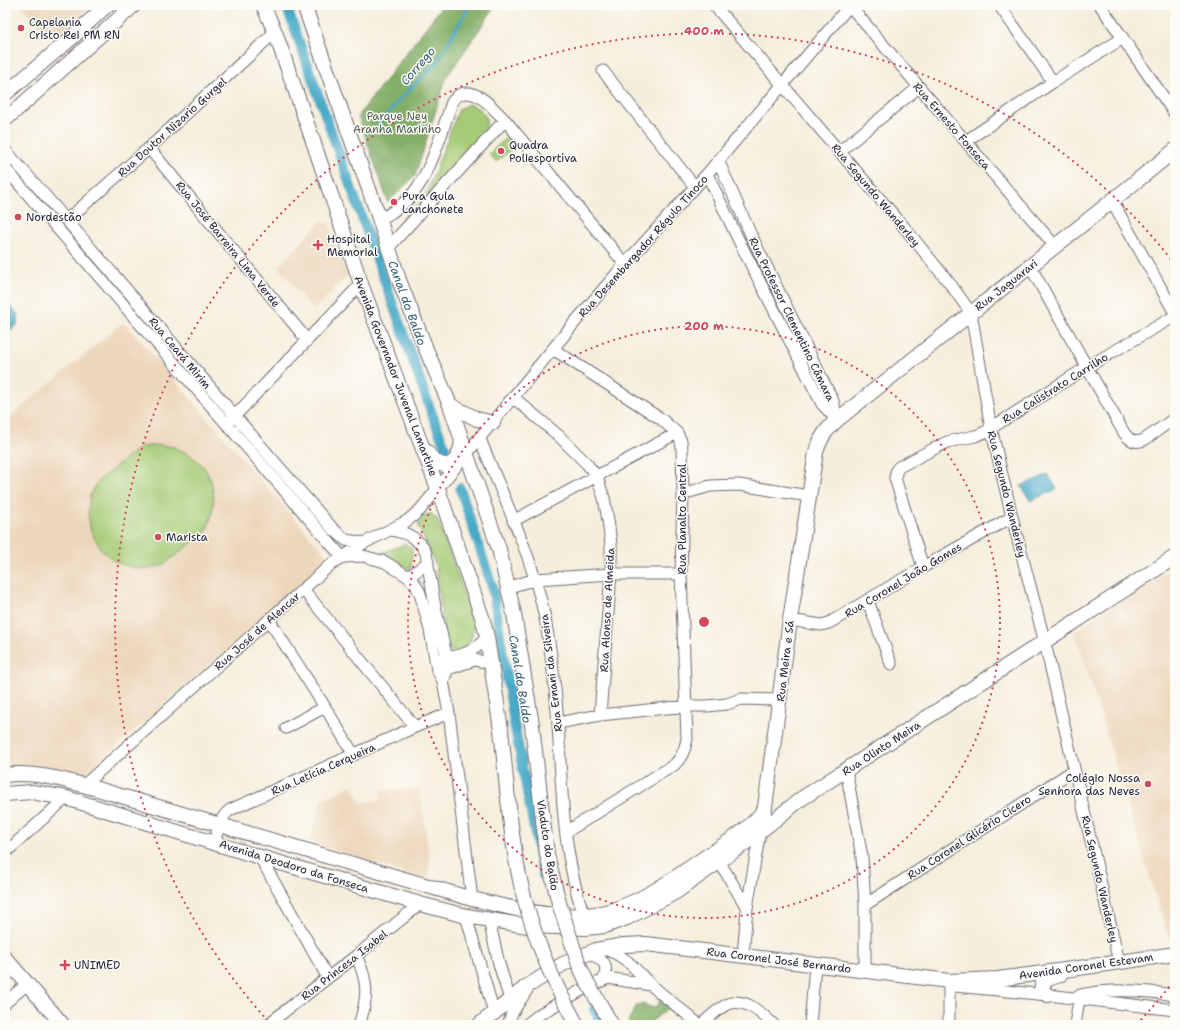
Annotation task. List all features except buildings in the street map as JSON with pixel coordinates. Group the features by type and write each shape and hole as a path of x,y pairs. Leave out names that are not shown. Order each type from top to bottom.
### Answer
{"main road":[{"path":"5,94 68,41 107,5"},
{"path":"5,120 134,5"},
{"name":"Avenida Governador Juvenal Lamartine","path":"263,5 275,32 361,284 438,489 483,620 492,663 515,853 523,892 534,931 547,966 577,1025"},
{"path":"304,5 399,280 450,405 462,439 466,455 499,549 509,587"},
{"path":"42,87 68,54 70,48 68,41"},
{"name":"Rua Jaguarari","path":"837,420 1175,150"},
{"path":"450,405 473,418 493,423"},
{"name":"Rua Meira e Sá","path":"760,832 766,807 790,620 816,452 825,431 837,420"},
{"path":"420,440 435,462 446,465 453,462 457,458 462,439"},
{"name":"Rua Olinto Meira","path":"716,857 760,832 801,799 1045,643 1175,557"},
{"name":"Viaduto do Baldo","path":"509,587 519,637 532,725 547,855 558,903 579,964 587,982 612,1025"},
{"name":"Avenida Deodoro da Fonseca","path":"5,775 18,774 46,776 84,785 219,826 472,899 522,911 555,915 584,922"},
{"name":"Avenida Deodoro da Fonseca","path":"5,794 32,792 66,798 260,857 466,916 528,926 584,922"},
{"path":"132,818 141,815 143,807 140,802"},
{"name":"Rua Olinto Meira","path":"584,922 605,926 627,918 676,892 753,823 766,807"},
{"path":"307,870 312,853"},
{"name":"Rua Coronel José Bernardo","path":"479,1025 532,983 563,964 596,951 624,945 646,944 949,983 998,979"},
{"name":"Avenida Coronel Estevam","path":"998,979 1175,954"},
{"path":"5,958 64,1025"},
{"path":"1048,995 1041,990 1044,981 1080,968"}],"street":[{"name":"Rua Desembargador Régulo Tinoco","path":"438,489 625,264 707,174 850,5"},
{"name":"Rua Ernesto Fonseca","path":"850,5 1055,246"},
{"path":"999,5 1053,82"},
{"path":"1100,5 1175,114"},
{"name":"Rua Segundo Wanderley","path":"717,6 904,227 951,285 971,313 991,428 1012,517 1045,643 1119,962"},
{"name":"Rua Doutor Nizario Gurgel","path":"67,220 149,148 275,32"},
{"path":"966,141 1053,82 1123,38"},
{"path":"603,71 695,187"},
{"path":"840,152 919,87"},
{"path":"379,220 415,192 428,168 452,102 459,94 468,92 477,95 505,120 625,264"},
{"path":"388,248 505,120"},
{"name":"Rua José Barreira Lima Verde","path":"149,148 307,340"},
{"name":"Rua Ceará Mirim","path":"5,150 67,220 342,557"},
{"name":"Rua Professor Clementino Câmara","path":"718,160 751,234 833,400 837,420"},
{"name":"Rua Ceará Mirim","path":"5,168 231,420 339,535 351,542 364,543"},
{"name":"Rua Professor Clementino Câmara","path":"707,174 739,241 822,404 837,420"},
{"path":"1112,201 1175,315"},
{"path":"739,241 751,234"},
{"path":"1030,266 1124,432 1130,440 1138,443 1175,418"},
{"path":"231,420 361,284"},
{"name":"Rua Calistrato Carrilho","path":"923,567 895,478 899,467 947,442 980,434 991,428 1087,367 1175,315"},
{"path":"790,342 802,336"},
{"path":"513,521 677,433 661,419 553,349"},
{"name":"Rua Alonso de Almeida","path":"514,398 559,436 597,476 608,520 611,544 600,715"},
{"name":"Rua Planalto Central","path":"566,832 656,777 680,760 687,739 681,574 683,494 682,449 681,441 677,433"},
{"name":"Rua Ernani da Silveira","path":"480,439 536,579 543,608 548,636 558,723 561,791 569,864 584,922"},
{"path":"683,494 710,486 739,485 809,496"},
{"name":"Rua José de Alencar","path":"84,785 342,557 364,543 407,522 438,489"},
{"name":"Rua Coronel João Gomes","path":"790,620 821,625 830,623 923,567 1012,517"},
{"path":"391,530 406,533 418,541 423,547 428,562 449,713 472,899"},
{"path":"342,557 363,556 385,562 407,576 415,584 420,593 442,664"},
{"path":"407,576 413,574 428,562"},
{"path":"509,587 536,579 610,574 681,574"},
{"path":"303,590 415,727"},
{"path":"868,601 891,664"},
{"path":"269,620 354,755"},
{"path":"442,664 473,651 487,637"},
{"path":"442,664 474,660 492,663"},
{"path":"558,723 600,715 686,706 727,704 741,699 780,700"},
{"path":"286,728 325,707"},
{"name":"Rua Letícia Cerqueira","path":"214,842 223,816 230,810 449,713"},
{"path":"846,770 862,857 865,905 865,971"},
{"name":"Rua Coronel Glicério Cicero","path":"865,905 1074,770"},
{"path":"5,853 66,798"},
{"name":"Rua Meira e Sá","path":"742,956 747,908 760,832"},
{"path":"260,857 328,978"},
{"path":"716,857 747,908"},
{"name":"Rua Princesa Isabel","path":"267,1025 420,904"},
{"path":"466,916 494,1013"},
{"path":"488,920 510,1000"},
{"path":"596,951 606,966 606,979"},
{"path":"596,951 613,952 628,961 651,985 700,1025 723,1006 736,1002 751,1006 774,1025"},
{"path":"356,956 364,974 367,992 366,1002 358,1025"},
{"path":"481,968 499,964"},
{"path":"810,1025 815,965"},
{"path":"526,1025 540,1014 580,991 606,979 651,985"},
{"path":"508,1025 512,1013 532,983"},
{"path":"949,1025 949,983 1175,1010"},
{"path":"5,1003 27,984"},
{"path":"1075,998 1109,990 1129,990 1175,995"},
{"path":"1075,998 1075,1025"}],"shaded area":[{"path":"20,5 93,5 53,39"},
{"name":"Hospital Memorial","path":"322,220 325,224 328,222 348,276 313,310 278,267"},
{"name":"Marista","path":"122,323 128,327 326,555 325,563 84,775 63,769 41,766 5,767 5,421"},
{"name":"Colégio Nossa Senhora das Neves","path":"1175,567 1175,936 1168,937 1075,631 1129,595"},
{"path":"352,785 361,803 380,800 380,790 419,789 430,860 428,880 309,842 322,800"}],"green space":[{"name":"Parque Ney Aranha Marinho","path":"443,5 496,5 446,78 415,176 388,202 358,116"},
{"path":"469,104 480,110 486,118 486,127 483,140 399,226 398,223 428,190 459,109"},
{"name":"Quadra Poliesportiva","path":"506,138 514,147 496,162 489,154"},
{"path":"159,445 174,447 189,454 204,467 211,481 214,497 212,515 206,532 163,565 147,569 130,567 114,561 101,549 91,532 88,513 90,495 99,480 140,447"},
{"path":"430,513 437,519 474,620 472,636 468,644 455,653 446,650 436,566 418,525 422,517"},
{"path":"406,544 412,549 411,570 383,552"},
{"path":"661,998 670,1005 654,1020 648,1025 630,1025 628,1021 637,1005 643,1003 655,1008"}],"water":[{"path":"5,301 18,314 17,325 5,334"},
{"path":"1048,474 1057,489 1030,501 1021,486"}],"waterway":[{"name":"Canal do Baldo","path":"286,5 447,452"},
{"name":"Corrego","path":"372,133 398,101 437,62 470,5"},
{"name":"Canal do Baldo","path":"460,488 492,586 514,723 543,876"},
{"name":"Canal do Baldo","path":"594,1009 602,1025"}],"place":[{"name":"Capelania Cristo Rei PM RN","path":"21,28"},
{"name":"Quadra Poliesportiva","path":"501,151"},
{"name":"Pura Gula Lanchonete","path":"394,202"},
{"name":"Nordestão","path":"18,217"},
{"name":"Hospital Memorial","path":"318,245"},
{"name":"Marista","path":"158,537"},
{"name":"Colégio Nossa Senhora das Neves","path":"1148,784"},
{"name":"UNIMED","path":"65,965"}]}
